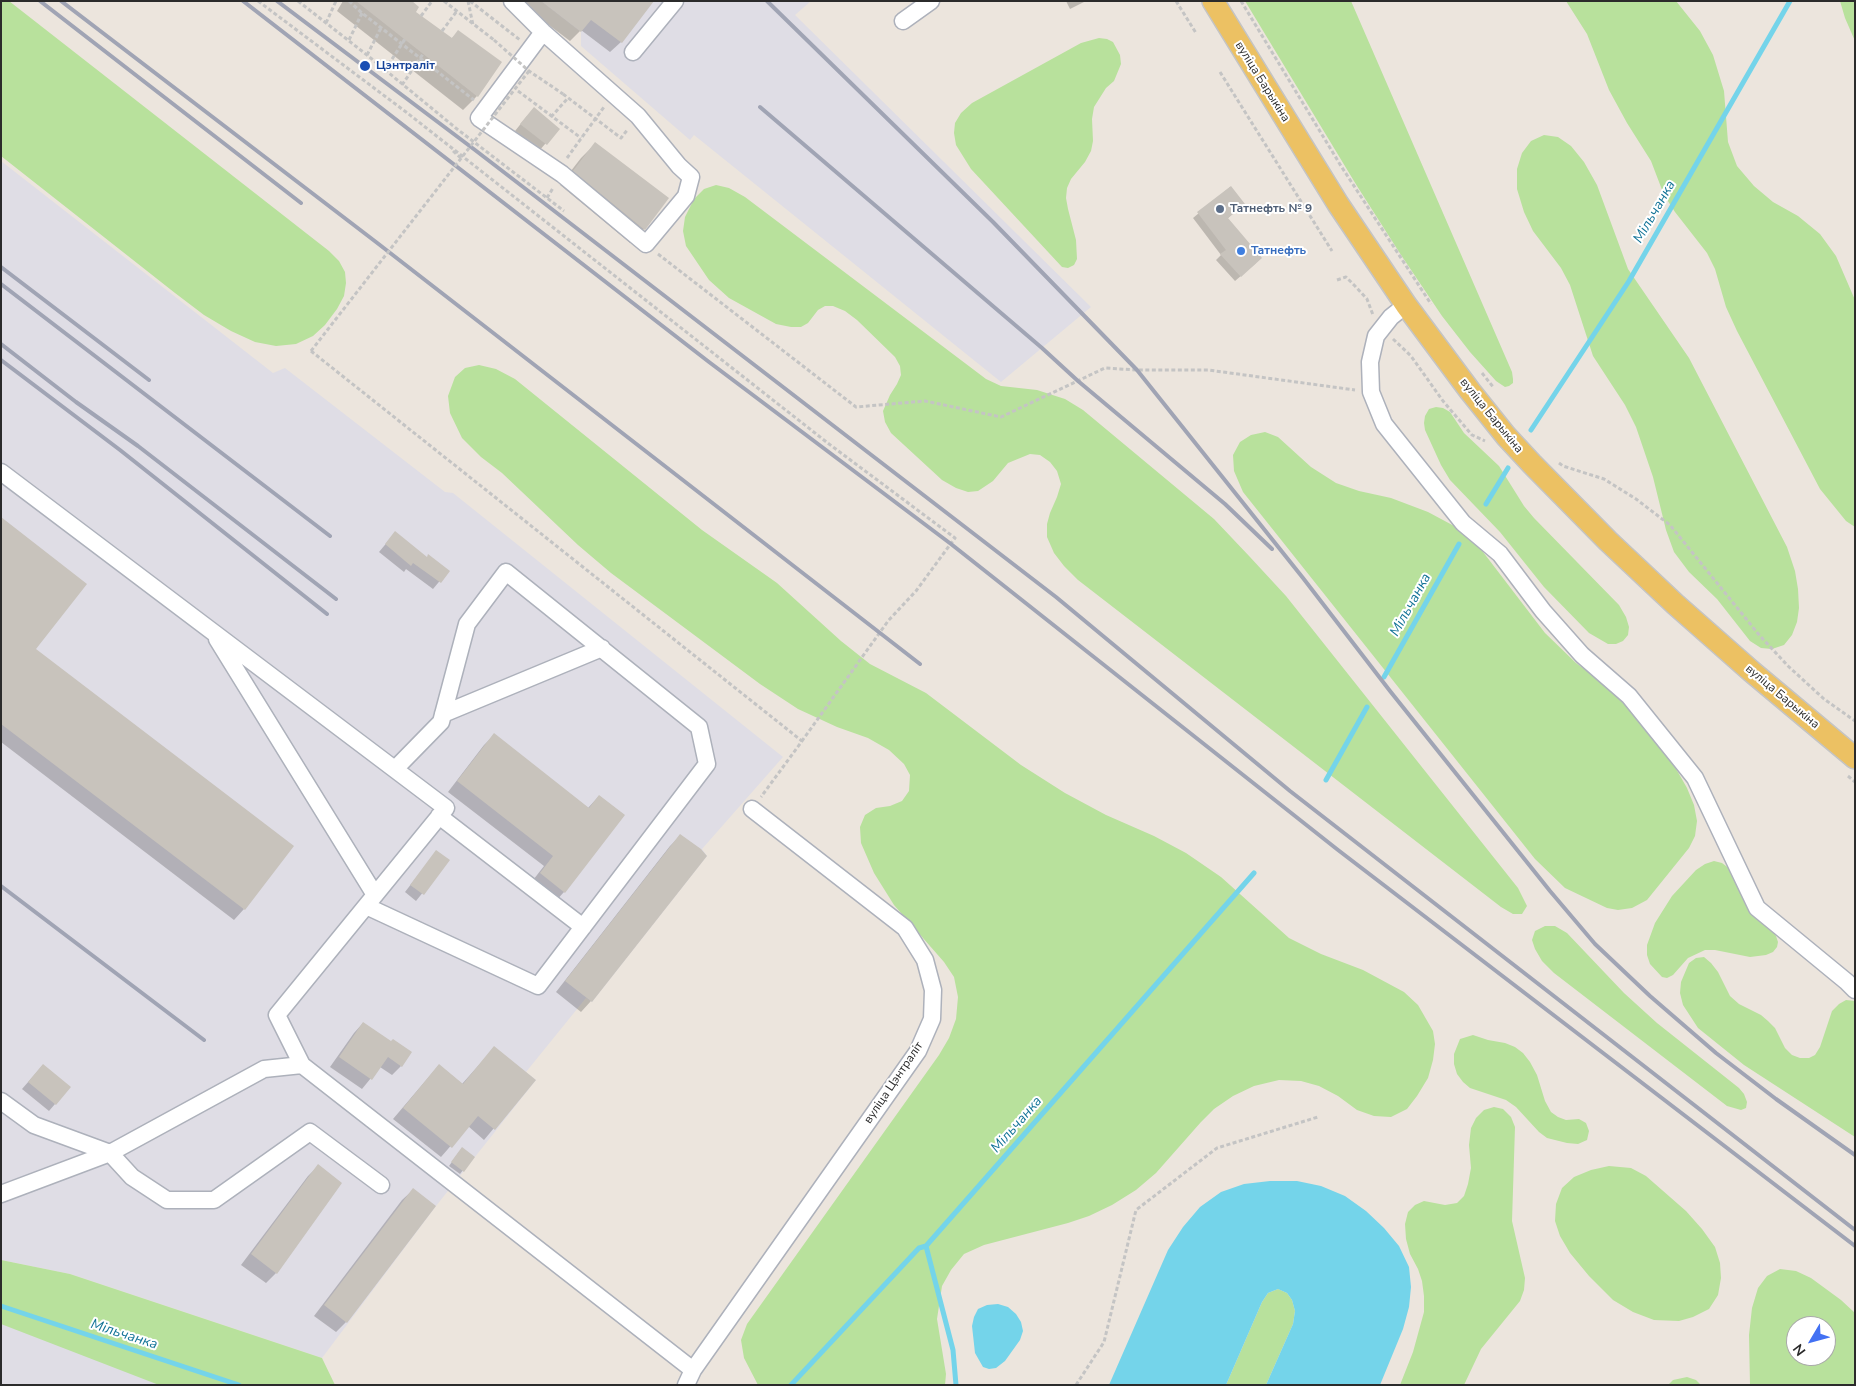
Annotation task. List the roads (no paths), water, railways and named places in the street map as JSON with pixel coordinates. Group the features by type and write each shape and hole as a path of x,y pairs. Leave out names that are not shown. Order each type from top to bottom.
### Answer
{"main road":[{"name":"вуліца Барыкіна","path":"1213,1 1338,204 1406,305 1470,391 1532,464 1608,541 1750,671 1855,758"}],"street":[{"path":"512,1 543,32 638,116 691,178 686,196 646,244 562,174 479,118 543,32"},
{"path":"634,52 675,1"},
{"path":"903,21 932,1"},
{"path":"1406,305 1378,326 1370,362 1371,392 1384,424 1463,523 1500,554 1582,655 1629,696 1695,778 1756,908 1855,990"},
{"path":"1,472 446,808 277,1015 302,1065 454,1184 689,1377"},
{"path":"213,632 370,900 538,986 707,764 699,727 506,572 467,624 441,722 395,769"},
{"path":"444,714 602,648"},
{"name":"вуліца Цэнтраліт","path":"689,1377 918,1051 932,1019 933,990 925,960 905,928 752,809"},
{"path":"438,816 583,927"},
{"path":"1,1194 110,1153 264,1068 302,1065"},
{"path":"1,1101 34,1125 110,1153 132,1177 167,1200 214,1200 310,1132 381,1185"}],"water":[{"path":"1270,1181 1297,1181 1321,1186 1345,1196 1366,1211 1399,1246 1409,1267 1411,1287 1409,1307 1403,1329 1380,1385 1266,1385 1293,1324 1295,1311 1292,1300 1287,1293 1278,1289 1268,1293 1262,1302 1226,1385 1109,1385 1168,1250 1183,1227 1200,1207 1221,1192 1244,1184"},
{"path":"998,1304 1008,1307 1016,1314 1021,1322 1023,1331 1020,1340 1005,1361 996,1368 989,1369 983,1367 975,1353 972,1326 978,1309 987,1305"}],"waterway":[{"name":"Мільчанка","path":"1531,430 1629,281 1790,1"},
{"name":"Мільчанка","path":"1486,504 1508,468"},
{"name":"Мільчанка","path":"1384,677 1459,544"},
{"name":"Мільчанка","path":"1326,780 1367,707"},
{"name":"Мільчанка","path":"791,1385 919,1248 926,1246 1254,873"},
{"path":"926,1246 953,1350 956,1385"},
{"name":"Мільчанка","path":"1,1306 239,1385"}],"railway":[{"path":"40,1 301,203"},
{"path":"61,1 376,242 920,664"},
{"path":"243,1 709,362 951,544 1338,850 1855,1246"},
{"path":"277,1 475,150 1056,597 1290,791 1855,1230"},
{"path":"767,1 993,222 1137,370 1303,578 1390,691 1550,891 1595,944 1650,996 1716,1053 1776,1099 1855,1155"},
{"path":"760,107 1042,348 1078,381 1225,504 1272,549"},
{"path":"1,267 149,380"},
{"path":"1,284 330,536"},
{"path":"1,344 76,402 138,446 336,599"},
{"path":"1,360 120,450 327,614"},
{"path":"1,886 204,1040"}],"place":[{"name":"Цэнтраліт","path":"365,66"},
{"name":"Татнефть № 9","path":"1220,209"},
{"name":"Татнефть","path":"1241,251"}]}
